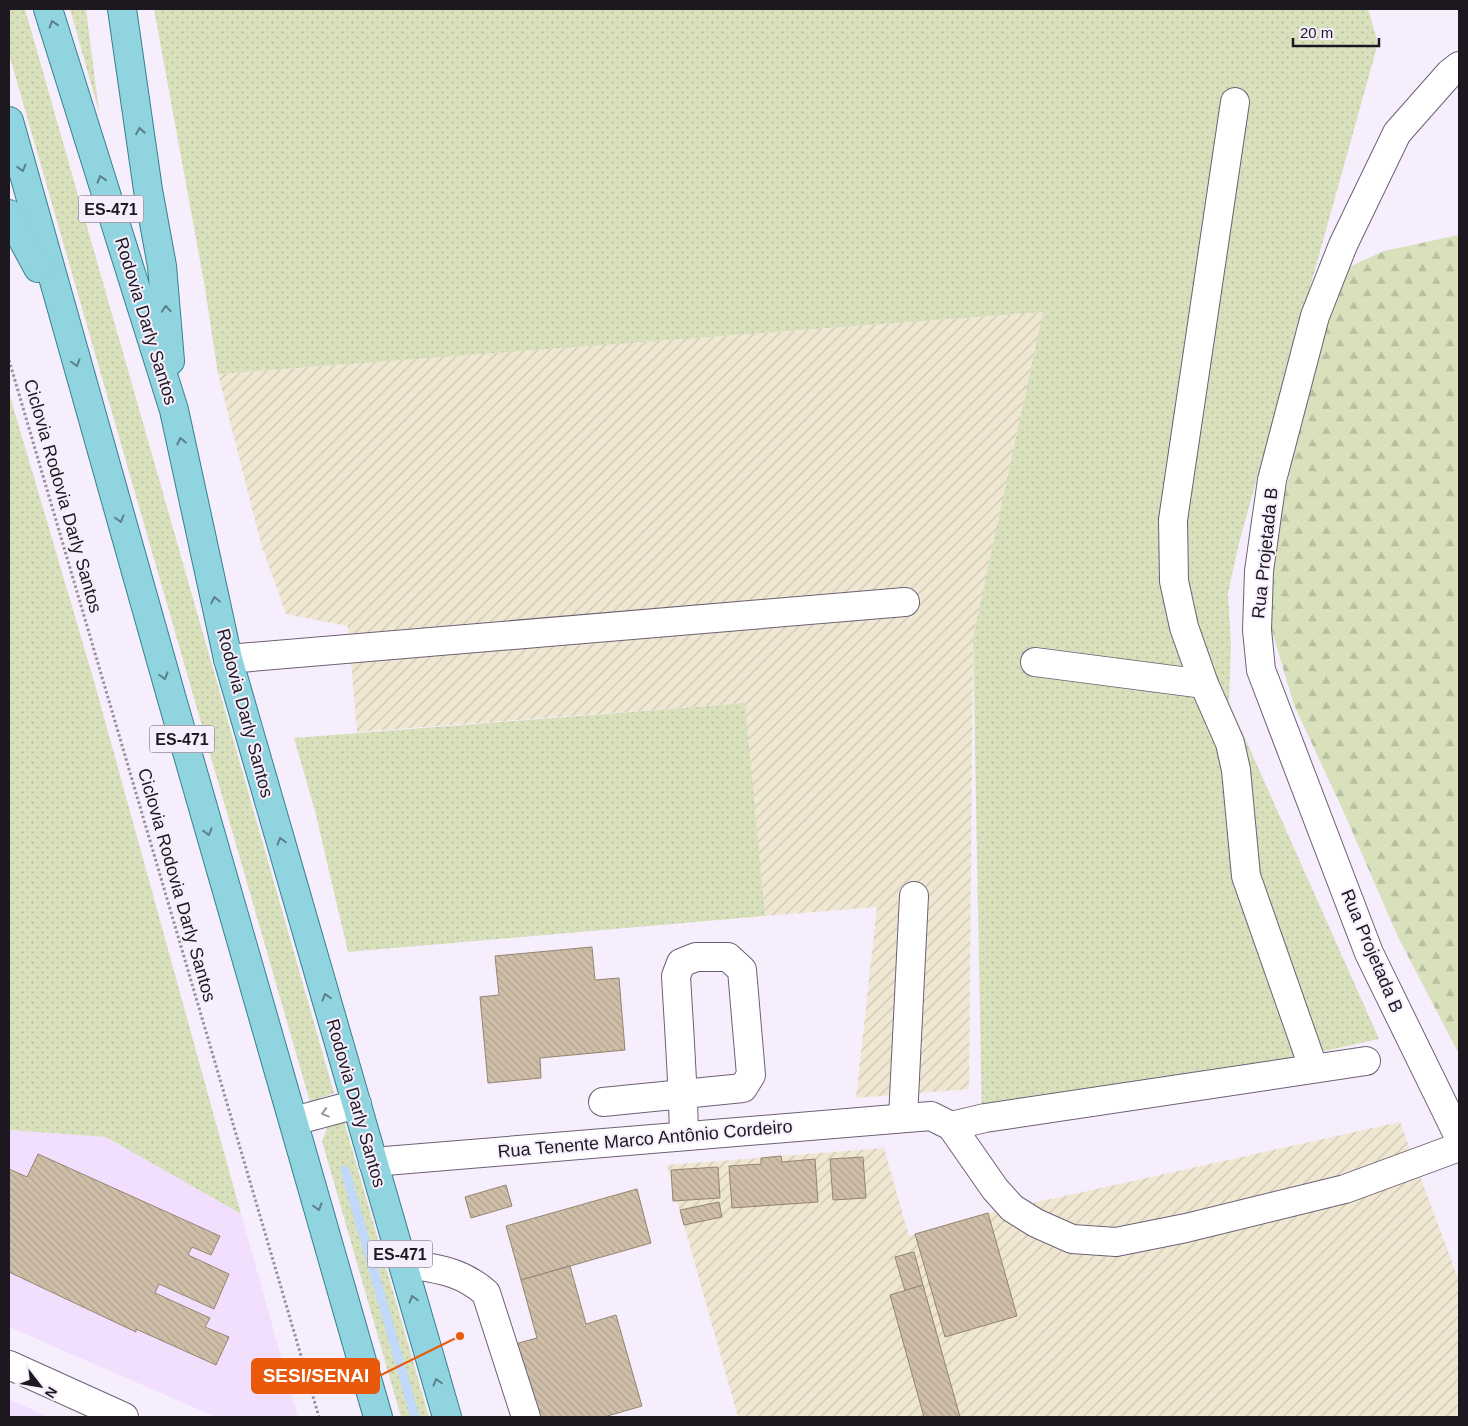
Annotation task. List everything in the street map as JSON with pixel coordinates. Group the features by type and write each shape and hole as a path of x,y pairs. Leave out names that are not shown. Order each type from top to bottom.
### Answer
{"main road":[{"name":"Rodovia Darly Santos","path":"48,9 174,410 228,659 446,1417"},
{"path":"122,9 148,190 162,266 174,410"},
{"name":"ES-471","path":"9,121 204,818 294,1122 378,1417"},
{"path":"9,214 63,316"}],"street":[{"name":"Rua Projetada B","path":"1459,66 1450,72 1397,133 1343,245 1315,316 1272,480 1260,571 1257,630 1262,670 1369,954 1459,1137"},
{"path":"1235,102 1173,520 1174,580 1184,627 1204,684 1232,752 1236,770 1246,876 1313,1067"},
{"path":"228,659 905,602"},
{"path":"1035,662 1204,684"},
{"path":"910,1117 914,896"},
{"path":"603,1102 682,1095 743,1088 751,1075 742,970 728,957 696,956 682,963 676,976 682,1095 684,1136"},
{"path":"1366,1060 985,1118 951,1126 995,1189 1012,1208 1036,1223 1072,1239 1116,1242 1186,1228 1345,1190 1459,1147"},
{"path":"294,1122 356,1104"},
{"name":"Rua Tenente Marco Antônio Cordeiro","path":"374,1162 910,1117 931,1116 951,1126"},
{"path":"402,1263 452,1271 472,1281 486,1293 526,1417"},
{"path":"9,1365 124,1417"}],"path":[{"name":"Ciclovia Rodovia Darly Santos","path":"9,360 319,1417"}],"shaded area":[{"path":"1043,312 973,637 969,1089 856,1098 877,907 765,916 744,703 357,732 348,626 286,614 261,544 218,374"},
{"path":"1400,1122 1459,1281 1459,1417 738,1417 667,1165 884,1148 909,1236 988,1213"},
{"path":"9,1130 106,1137 241,1214 298,1417 216,1417 9,1327"},
{"path":"9,1399 48,1417 9,1417"}],"green space":[{"path":"9,9 25,9 334,1093 310,1102 9,54"},
{"path":"70,9 86,9 99,112"},
{"path":"154,9 1368,9 1378,43 1239,543 1228,593 1231,644 1229,702 1379,1039 982,1126 973,637 1043,312 218,374 204,282"},
{"path":"1459,235 1459,1054 1398,937 1345,815 1294,705 1269,621 1274,546 1298,433 1316,328 1349,267 1384,251"},
{"path":"9,393 94,681 241,1214 106,1137 9,1130"},
{"path":"745,703 765,916 348,952 315,811 294,738"},
{"path":"344,1121 429,1417 401,1417 322,1141 327,1128"}],"building":[{"path":"592,947 595,980 619,978 625,1050 540,1058 541,1078 488,1083 480,997 499,995 495,956"},
{"path":"38,1154 220,1236 211,1255 192,1247 188,1255 229,1274 214,1309 159,1284 155,1293 210,1318 205,1327 229,1337 216,1365 136,1329 136,1332 9,1272 9,1169 27,1177"},
{"path":"781,1156 782,1162 815,1159 818,1202 732,1208 729,1166 761,1164 761,1158"},
{"path":"863,1157 866,1198 833,1200 830,1159"},
{"path":"718,1167 720,1198 673,1201 671,1170"},
{"path":"506,1185 512,1206 471,1218 465,1197"},
{"path":"637,1189 651,1243 521,1280 506,1226"},
{"path":"719,1202 722,1217 684,1225 680,1210"},
{"path":"988,1213 1017,1316 945,1337 915,1234"},
{"path":"914,1252 923,1285 905,1291 895,1257"},
{"path":"570,1266 586,1324 616,1315 642,1406 604,1417 523,1417 504,1347 537,1338 521,1280"},
{"path":"923,1285 960,1417 924,1417 890,1295"}],"waterway":[{"path":"345,1170 415,1417"}],"place":[{"name":"SESI/SENAI","path":"460,1336"}]}
